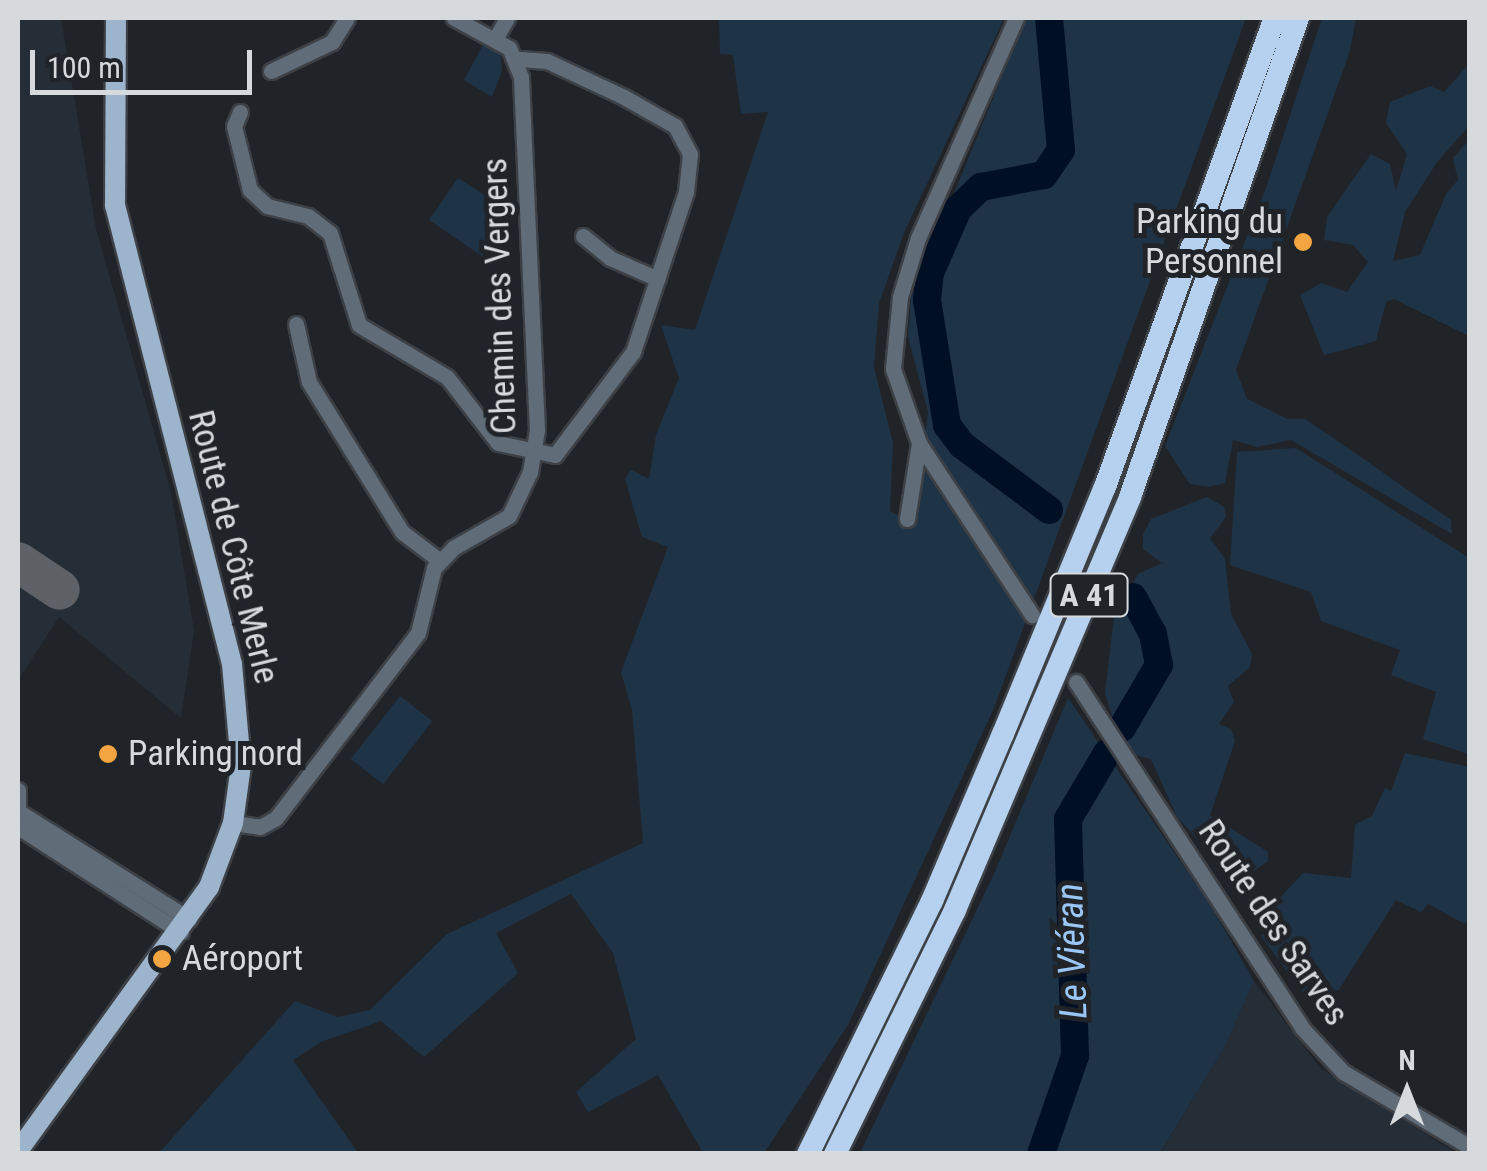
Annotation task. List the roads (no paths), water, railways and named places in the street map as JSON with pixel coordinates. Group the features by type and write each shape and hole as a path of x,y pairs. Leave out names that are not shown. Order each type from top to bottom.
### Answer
{"highway":[{"name":"A 41","path":"808,1154 932,901 1105,487 1275,18"},
{"name":"A 41","path":"835,1154 955,910 1130,496 1298,18"}],"main road":[{"name":"Route de Côte Merle","path":"18,1151 185,925 218,870 233,823 242,765 238,694 114,206 116,18"}],"street":[{"path":"271,71 332,42 347,18"},
{"path":"233,823 266,825 290,799 418,633 426,584 440,561 513,510 535,454 559,452 633,352 689,180 689,146 682,132 600,84 547,61 516,59 495,39 454,18"},
{"path":"495,39 508,18"},
{"path":"1016,18 918,238 900,297 893,369 919,443 1032,615"},
{"name":"Chemin des Vergers","path":"240,112 234,126 250,190 267,206 308,216 330,233 359,325 448,377 491,439 535,454 535,338 516,59"},
{"path":"583,236 610,258 658,279"},
{"path":"296,324 309,382 402,532 440,561"},
{"path":"908,519 919,443"},
{"name":"Route des Sarves","path":"1076,682 1302,1028 1344,1072 1470,1147"},
{"path":"18,790 19,820 185,925"}],"waterway":[{"name":"Le Viéran","path":"1049,18 1061,150 1044,175 981,187 958,209 930,273 927,300 947,425 962,445 1049,510"},
{"name":"Le Viéran","path":"1122,728 1159,665 1153,634 1133,597"},
{"name":"Le Viéran","path":"1041,1154 1075,1056 1068,819 1107,753"}],"place":[{"name":"Parking du Personnel","path":"1303,242"},
{"name":"Parking nord","path":"108,754"},
{"name":"Aéroport","path":"162,959"}]}
